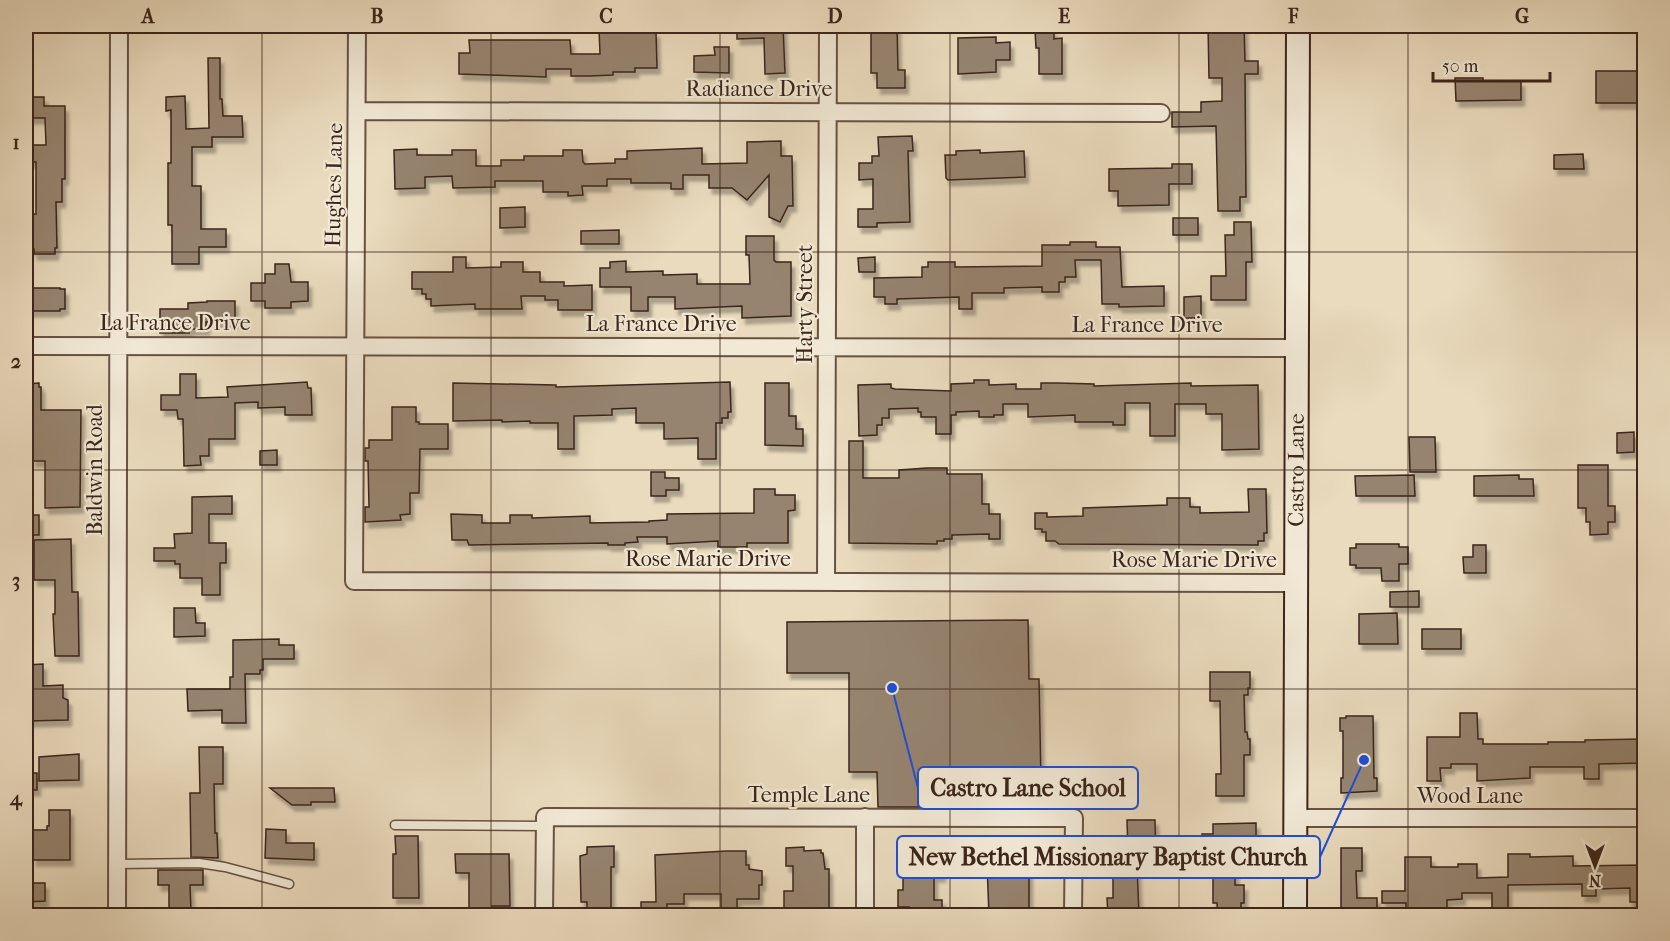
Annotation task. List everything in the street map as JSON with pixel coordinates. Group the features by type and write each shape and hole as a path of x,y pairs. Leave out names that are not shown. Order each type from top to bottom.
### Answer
{"street":[{"name":"Baldwin Road","path":"117,915 119,26"},
{"name":"Hughes Lane","path":"355,346 357,26"},
{"name":"Harty Street","path":"826,582 828,26"},
{"name":"Castro Lane","path":"1295,915 1298,26"},
{"name":"Radiance Drive","path":"358,111 1161,113"},
{"name":"La France Drive","path":"26,346 1297,348"},
{"name":"Rose Marie Drive","path":"355,346 354,581 1296,583"},
{"name":"Temple Lane","path":"545,822 865,817 1074,818 1073,915"},
{"path":"865,817 865,915"},
{"name":"Wood Lane","path":"1295,818 1644,818"},
{"path":"544,915 545,822"}],"lane":[{"path":"395,825 545,822"},
{"path":"117,864 200,863 225,867 289,884"}],"building":[{"path":"737,26 783,26 785,73 765,74 764,38 737,39"},
{"path":"871,26 897,26 898,70 905,70 905,88 877,88 877,73 871,73"},
{"path":"1208,26 1244,26 1245,61 1258,61 1258,74 1245,74 1246,197 1240,197 1240,211 1218,211 1216,126 1172,127 1172,112 1201,112 1201,102 1222,101 1222,78 1209,78"},
{"path":"599,29 636,29 636,32 656,32 657,68 635,68 635,72 613,72 613,75 590,76 571,76 571,69 546,69 546,77 459,74 459,53 470,53 469,40 570,40 571,54 600,54"},
{"path":"1035,30 1054,30 1054,39 1062,38 1062,74 1039,74 1039,48 1036,48"},
{"path":"996,37 996,43 1010,42 1010,60 996,60 996,72 958,74 958,38"},
{"path":"714,47 729,47 729,73 694,72 694,56 715,55"},
{"path":"208,58 220,58 220,99 222,99 223,116 242,116 243,137 212,137 212,147 192,147 192,186 201,186 201,229 226,229 226,247 199,247 199,264 172,264 172,225 168,225 171,110 166,111 166,97 185,96 186,129 209,128"},
{"path":"1596,71 1644,71 1644,90 1640,90 1640,103 1596,103"},
{"path":"1455,78 1521,81 1521,100 1456,101"},
{"path":"26,97 44,97 44,106 65,106 65,179 62,179 62,202 56,202 57,248 55,248 55,254 34,254 34,249 31,249 31,227 26,227 26,214 36,214 36,162 26,162 26,145 46,145 45,118 26,118"},
{"path":"912,136 913,151 908,151 910,222 877,223 877,227 858,227 858,209 873,209 873,179 859,180 859,163 872,163 872,156 879,156 878,137"},
{"path":"781,141 781,156 792,156 793,206 788,206 780,222 769,217 769,175 747,200 732,188 709,188 709,175 683,175 683,189 671,189 671,183 631,183 631,179 607,179 607,186 582,186 583,195 568,196 568,192 543,192 543,181 495,181 495,187 453,188 452,176 425,177 425,188 395,189 394,150 417,149 417,155 452,155 452,150 476,150 476,166 501,166 501,160 524,160 524,156 563,156 563,150 582,150 585,164 615,163 615,159 627,159 627,151 702,148 702,164 747,163 747,142"},
{"path":"980,150 980,153 1024,151 1025,177 948,180 946,178 945,155 956,155 956,151"},
{"path":"1583,154 1584,169 1554,169 1554,155"},
{"path":"1172,164 1192,164 1192,184 1169,184 1169,205 1118,206 1118,191 1109,191 1109,169 1172,168"},
{"path":"525,207 525,227 500,228 500,208"},
{"path":"1173,218 1198,218 1198,235 1173,235"},
{"path":"1234,222 1251,222 1252,262 1246,262 1246,300 1211,300 1211,276 1226,276 1225,235 1234,235"},
{"path":"619,230 619,244 581,244 581,231"},
{"path":"746,236 774,236 774,260 791,262 791,316 742,318 742,306 675,309 675,297 648,297 648,311 631,311 631,287 600,287 600,268 610,268 610,262 626,261 626,272 663,271 663,275 697,274 697,284 750,284"},
{"path":"1070,242 1096,242 1096,247 1120,247 1122,287 1164,286 1164,306 1119,307 1119,304 1102,304 1101,260 1075,260 1076,277 1065,277 1065,282 1059,282 1059,292 1042,292 1042,287 1004,288 1004,293 972,293 972,309 959,309 959,297 897,299 897,304 885,304 885,297 874,297 874,278 922,277 922,267 928,267 928,262 955,262 955,267 1042,266 1042,245 1070,245"},
{"path":"453,257 466,257 466,268 501,267 501,262 523,262 523,272 540,272 540,282 564,282 564,286 592,285 592,310 558,310 558,300 545,300 545,296 521,296 522,309 475,309 475,304 431,306 431,299 426,299 426,294 422,294 422,289 412,289 412,272 453,272"},
{"path":"875,257 875,272 859,272 858,258"},
{"path":"275,264 289,264 291,282 308,282 308,301 291,302 291,308 265,308 265,301 251,301 251,283 265,283 265,274 275,274"},
{"path":"26,288 65,289 65,309 26,311"},
{"path":"1201,296 1201,318 1184,318 1184,297"},
{"path":"235,301 235,322 206,322 206,329 189,329 189,333 160,333 160,309 188,309 188,303"},
{"path":"180,374 196,374 196,398 228,397 227,387 307,382 308,388 311,388 312,415 285,415 285,407 258,408 258,402 235,403 235,439 209,439 209,456 200,456 201,465 184,466 183,419 178,419 177,410 161,410 161,395 180,395"},
{"path":"974,380 989,380 989,385 1016,384 1016,389 1041,389 1041,383 1094,384 1094,386 1191,383 1191,386 1258,385 1259,449 1222,450 1222,414 1206,414 1206,404 1175,404 1175,436 1150,436 1150,403 1125,403 1125,425 1113,425 1113,422 1075,422 1075,415 1028,417 1028,404 1003,404 1003,415 994,415 994,417 979,417 979,411 956,412 956,415 951,415 951,434 936,434 936,417 921,417 918,408 889,409 889,418 882,418 882,425 877,425 877,435 859,436 858,385 891,384 891,388 895,389 951,391 951,384 974,383"},
{"path":"730,382 731,412 728,412 728,418 722,418 722,423 716,423 716,459 698,459 698,438 664,439 664,423 636,423 636,408 612,409 612,415 574,416 574,449 558,449 558,423 502,422 502,420 453,421 453,383 556,385 556,387"},
{"path":"39,383 41,410 81,410 80,507 45,508 45,461 32,461 32,418 26,418 26,384"},
{"path":"765,383 789,383 789,416 796,416 796,429 803,429 803,446 765,445"},
{"path":"392,407 416,407 416,422 419,424 448,424 448,449 420,449 419,493 410,493 410,514 400,515 401,520 365,522 365,507 369,507 368,461 365,461 365,448 369,448 369,440 392,440"},
{"path":"1634,432 1634,452 1617,453 1617,433"},
{"path":"1409,437 1435,437 1436,472 1410,472"},
{"path":"849,441 863,441 863,478 899,478 899,470 927,468 947,468 947,474 982,474 982,504 989,504 989,514 1000,514 1000,539 989,539 989,534 952,535 952,539 937,541 937,544 849,543"},
{"path":"277,450 277,465 260,465 260,451"},
{"path":"1578,465 1608,465 1608,506 1615,506 1615,522 1608,522 1608,534 1590,535 1590,522 1586,522 1586,508 1578,508"},
{"path":"651,472 665,472 665,478 679,478 679,490 666,490 666,496 651,496"},
{"path":"1414,475 1415,496 1356,496 1355,476"},
{"path":"1519,475 1519,479 1533,479 1534,496 1474,496 1474,476"},
{"path":"754,489 775,489 775,495 795,495 795,510 788,511 788,543 747,543 747,547 718,547 718,541 667,544 667,537 637,537 638,542 625,543 625,545 608,545 608,543 469,545 467,540 452,540 451,514 482,515 482,523 510,523 510,515 532,515 532,518 590,516 590,523 649,522 667,520 667,514 754,513"},
{"path":"1248,489 1266,489 1267,533 1264,533 1264,541 1258,541 1258,545 1059,544 1055,541 1046,541 1046,532 1042,532 1042,529 1035,529 1035,513 1047,513 1047,517 1083,516 1083,508 1167,505 1167,498 1190,498 1190,507 1200,507 1200,513 1249,512"},
{"path":"232,496 232,514 209,514 209,543 226,543 226,563 220,563 220,595 202,595 202,578 180,578 180,564 175,564 175,561 154,561 154,548 175,548 174,534 192,533 192,497"},
{"path":"26,515 39,515 39,535 26,535"},
{"path":"71,539 72,592 78,592 79,656 55,656 53,614 55,614 55,580 34,580 34,540"},
{"path":"1356,544 1399,544 1399,547 1408,547 1408,564 1399,564 1399,581 1382,581 1381,568 1356,568 1356,565 1350,565 1350,548 1356,548"},
{"path":"1473,545 1486,545 1486,573 1464,573 1463,557 1473,557"},
{"path":"1419,591 1419,607 1390,607 1390,592"},
{"path":"174,608 195,608 196,623 205,623 205,636 174,637"},
{"path":"1397,613 1398,644 1359,644 1359,614"},
{"path":"1028,620 1029,679 1039,679 1041,781 1055,781 1056,807 878,807 877,772 849,772 849,673 787,673 787,622"},
{"path":"1422,629 1461,629 1461,649 1422,649"},
{"path":"279,639 279,645 294,645 294,659 263,659 263,670 260,670 260,674 245,674 246,723 222,723 222,710 188,711 187,689 230,689 230,677 233,677 233,640"},
{"path":"43,664 43,686 63,685 63,698 68,700 68,720 28,721 26,665"},
{"path":"1210,672 1250,672 1250,688 1248,688 1248,695 1244,695 1245,732 1250,739 1250,755 1244,755 1244,796 1216,796 1216,774 1221,774 1220,701 1210,701"},
{"path":"1460,713 1477,713 1478,739 1483,739 1483,744 1548,744 1548,742 1585,742 1585,740 1644,739 1644,763 1599,764 1599,779 1584,779 1584,767 1530,767 1530,778 1477,781 1477,764 1451,764 1451,768 1440,768 1441,781 1427,781 1427,737 1460,737"},
{"path":"1346,716 1373,716 1374,778 1377,778 1377,791 1341,793 1343,731 1340,731 1340,718 1346,718"},
{"path":"199,747 223,747 223,784 214,784 218,858 191,857 190,793 200,793"},
{"path":"79,754 79,780 39,781 39,757"},
{"path":"26,773 37,773 37,790 26,790"},
{"path":"270,788 334,788 335,802 292,805"},
{"path":"49,810 70,810 70,860 33,860 33,830 47,830"},
{"path":"1127,820 1155,820 1156,866 1137,866 1139,915 1108,915 1107,898 1113,898 1113,869 1116,869 1116,854 1128,853"},
{"path":"1256,823 1256,842 1241,842 1241,846 1235,846 1235,885 1244,885 1244,903 1241,903 1241,913 1218,915 1217,903 1213,903 1213,861 1202,861 1202,834 1213,834 1213,824"},
{"path":"266,829 286,830 286,843 314,843 314,860 265,858"},
{"path":"395,836 418,836 419,898 393,898"},
{"path":"969,845 1035,845 1035,870 1029,871 1029,915 989,915 987,864 955,864 955,867 942,867 942,876 934,876 934,900 942,900 942,915 909,915 909,907 898,907 898,890 903,890 903,853 923,853 922,851 940,850 940,848 969,848"},
{"path":"614,846 614,867 611,867 611,915 587,915 587,902 581,902 580,856 587,854 587,847"},
{"path":"804,847 804,851 821,850 823,853 825,869 829,869 829,909 815,909 814,915 784,915 784,891 793,891 793,866 786,866 786,848"},
{"path":"1341,848 1362,848 1362,871 1356,871 1357,898 1377,898 1377,915 1341,915"},
{"path":"746,851 746,865 749,865 749,869 762,871 759,899 737,899 737,915 721,915 721,894 684,894 684,904 667,904 667,915 641,915 641,902 656,902 655,855"},
{"path":"455,854 509,854 510,906 492,906 493,915 469,915 469,873 456,873"},
{"path":"1508,854 1530,854 1530,857 1573,856 1573,866 1644,865 1644,902 1630,902 1630,888 1596,889 1596,896 1582,896 1582,884 1508,885 1508,915 1492,915 1492,893 1462,893 1462,899 1447,900 1447,910 1406,911 1406,903 1382,903 1382,891 1405,891 1405,857 1431,857 1431,867 1477,864 1477,878 1508,877"},
{"path":"158,870 203,870 203,885 190,885 191,911 169,912 169,885 158,885"},
{"path":"29,883 45,883 45,901 29,902"}],"place":[{"name":"Castro Lane School","path":"892,688"},
{"name":"New Bethel Missionary Baptist Church","path":"1364,760"}]}
